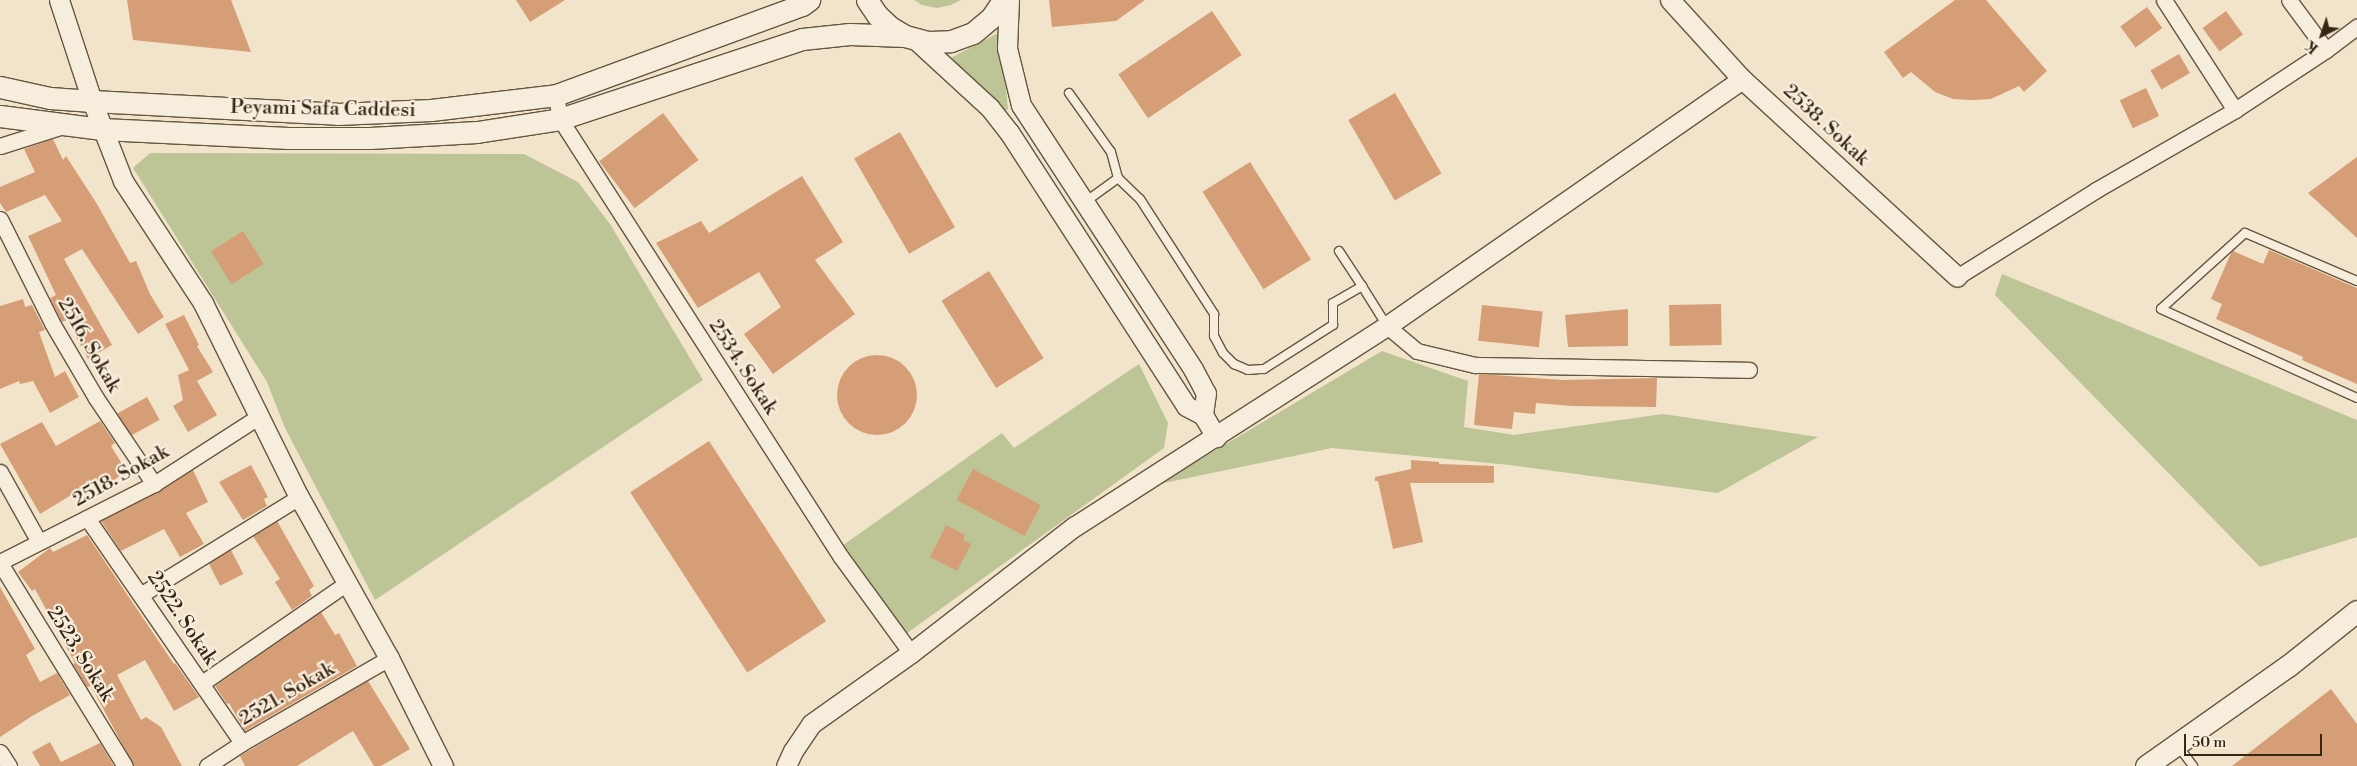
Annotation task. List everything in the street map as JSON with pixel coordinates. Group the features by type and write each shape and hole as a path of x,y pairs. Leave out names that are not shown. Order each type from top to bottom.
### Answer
{"main road":[{"name":"Peyami Safa Caddesi","path":"0,87 50,98 92,101 337,114 431,110 556,95 802,5 809,0"},
{"path":"867,0 877,15 890,27 910,37 928,42 951,41 973,32 991,18 1003,0"},
{"path":"0,116 102,129 288,138 370,138 477,132 560,119 802,38 850,34 910,37"},
{"path":"2146,766 2288,666 2356,611"}],"street":[{"path":"59,0 92,101 123,181 203,303 258,417 299,496 389,658 442,766"},
{"path":"1009,0 1007,48 1021,105 1170,332 1206,392 1203,415"},
{"name":"2538. Sokak","path":"1670,0 1742,79 1957,277"},
{"path":"2164,0 2235,110"},
{"path":"2288,0 2326,50"},
{"path":"1957,277 2096,190 2235,110 2326,50 2357,27"},
{"path":"910,37 995,114 1186,406 1203,415 1216,437"},
{"path":"786,766 792,751 811,724 911,653 1075,526 1387,326 1742,79"},
{"name":"2534. Sokak","path":"556,95 560,119 841,557 911,653"},
{"path":"0,146 72,124"},
{"name":"2516. Sokak","path":"0,220 52,323 96,398 154,484"},
{"path":"1387,326 1417,351 1476,365 1748,370"},
{"name":"2518. Sokak","path":"0,563 154,484 258,417"},
{"path":"0,472 39,542"},
{"path":"142,594 299,496"},
{"name":"2522. Sokak","path":"87,518 142,594 242,743"},
{"name":"2523. Sokak","path":"0,563 125,766"},
{"path":"202,683 347,583"},
{"name":"2521. Sokak","path":"207,766 242,743 389,658"},
{"path":"0,752 9,766"}],"lane":[{"path":"1069,93 1111,152 1118,178 1145,207 1214,314 1214,336 1223,353 1241,368 1248,370 1264,369 1333,325 1332,303 1362,286"},
{"path":"1085,202 1118,178"},
{"path":"2357,281 2245,233 2161,309 2357,398"},
{"path":"1339,251 1387,326"},
{"path":"2177,744 2193,766"}],"green space":[{"path":"914,0 961,0 951,5 937,8 922,5"},
{"path":"996,34 1001,39 1008,109 1004,112 947,60"},
{"path":"150,153 524,154 578,182 610,224 703,380 375,600 285,428 267,382 133,168"},
{"path":"2002,274 2357,420 2357,537 2260,567 1995,295"},
{"path":"1382,351 1468,381 1464,427 1514,435 1663,414 1818,437 1718,493 1510,465 1332,448 1159,484"},
{"path":"1139,364 1168,423 1164,448 903,636 839,548 1002,433 1014,448"}],"building":[{"path":"127,0 231,0 251,52 133,40"},
{"path":"516,0 565,0 530,22"},
{"path":"1049,0 1145,0 1116,21 1052,27"},
{"path":"1955,0 1986,0 2047,71 2024,92 2019,86 1991,99 1972,100 1953,99 1935,92 1911,72 1903,78 1884,52"},
{"path":"2147,7 2162,28 2136,47 2120,26"},
{"path":"1212,11 1242,55 1148,118 1118,74"},
{"path":"2226,11 2243,34 2220,52 2203,28"},
{"path":"2179,54 2190,73 2161,90 2150,70"},
{"path":"2146,88 2159,116 2133,128 2120,100"},
{"path":"1395,93 1442,174 1395,201 1348,120"},
{"path":"663,113 699,160 635,208 599,161"},
{"path":"900,132 955,227 909,254 854,158"},
{"path":"53,139 63,160 66,156 97,204 130,263 136,261 150,294 164,317 138,334 82,249 64,259 112,345 88,359 67,320 62,322 50,298 56,295 28,236 62,221 45,195 6,212 0,203 0,187 35,172 24,149"},
{"path":"2357,157 2357,238 2308,193"},
{"path":"1250,162 1311,260 1263,289 1203,192"},
{"path":"802,176 843,242 815,260 855,314 773,374 744,334 781,307 759,272 698,308 656,243 701,221 709,233"},
{"path":"243,231 264,264 231,284 211,251"},
{"path":"2269,250 2357,288 2357,384 2302,360 2303,357 2216,319 2222,304 2211,299 2231,253 2233,251 2263,264"},
{"path":"989,271 1044,358 996,388 942,301"},
{"path":"23,299 25,307 32,305 45,330 39,332 55,377 65,371 79,397 50,413 33,381 20,384 19,381 0,389 0,306"},
{"path":"1721,304 1722,345 1670,346 1669,305"},
{"path":"1482,305 1543,311 1539,347 1478,341"},
{"path":"1628,309 1628,346 1568,347 1565,315"},
{"path":"184,315 199,345 197,346 213,372 197,381 217,415 188,432 173,406 183,400 178,375 189,370 165,324"},
{"path":"877,355 892,358 905,367 914,380 917,395 914,410 905,423 892,432 877,435 862,432 849,423 840,410 837,395 840,380 849,367 862,358"},
{"path":"1479,374 1563,380 1657,378 1656,407 1572,406 1536,403 1535,414 1514,412 1512,429 1474,425"},
{"path":"147,397 160,420 130,436 117,413"},
{"path":"100,421 115,443 111,446 127,472 101,488 96,480 40,514 0,444 42,422 56,446"},
{"path":"709,441 826,621 747,673 630,492"},
{"path":"1411,460 1439,462 1439,464 1494,466 1494,483 1410,483 1423,542 1393,549 1378,481 1375,481 1375,477 1411,469"},
{"path":"251,465 268,497 264,499 267,506 243,520 219,482"},
{"path":"973,469 1041,505 1025,536 957,500"},
{"path":"193,470 208,502 186,513 204,544 180,557 164,529 121,551 101,521 159,492"},
{"path":"277,521 314,586 309,590 312,596 292,610 275,582 280,579 253,536"},
{"path":"946,525 965,535 963,540 971,544 957,571 930,557"},
{"path":"87,535 174,664 199,697 174,711 145,660 117,675 141,720 146,717 161,727 182,766 134,766 91,686 87,687 73,664 75,663 35,589 32,591 18,572 50,548 53,552"},
{"path":"231,550 243,574 220,586 208,562"},
{"path":"0,587 35,649 26,655 40,682 57,673 70,695 32,716 0,737"},
{"path":"321,612 335,635 339,633 357,666 245,731 229,703 227,704 215,686"},
{"path":"368,681 410,749 381,766 374,766 353,731 297,766 245,766 240,756"},
{"path":"2331,689 2357,724 2357,766 2232,766"},
{"path":"50,742 61,762 100,743 114,766 40,766 32,752"}]}
